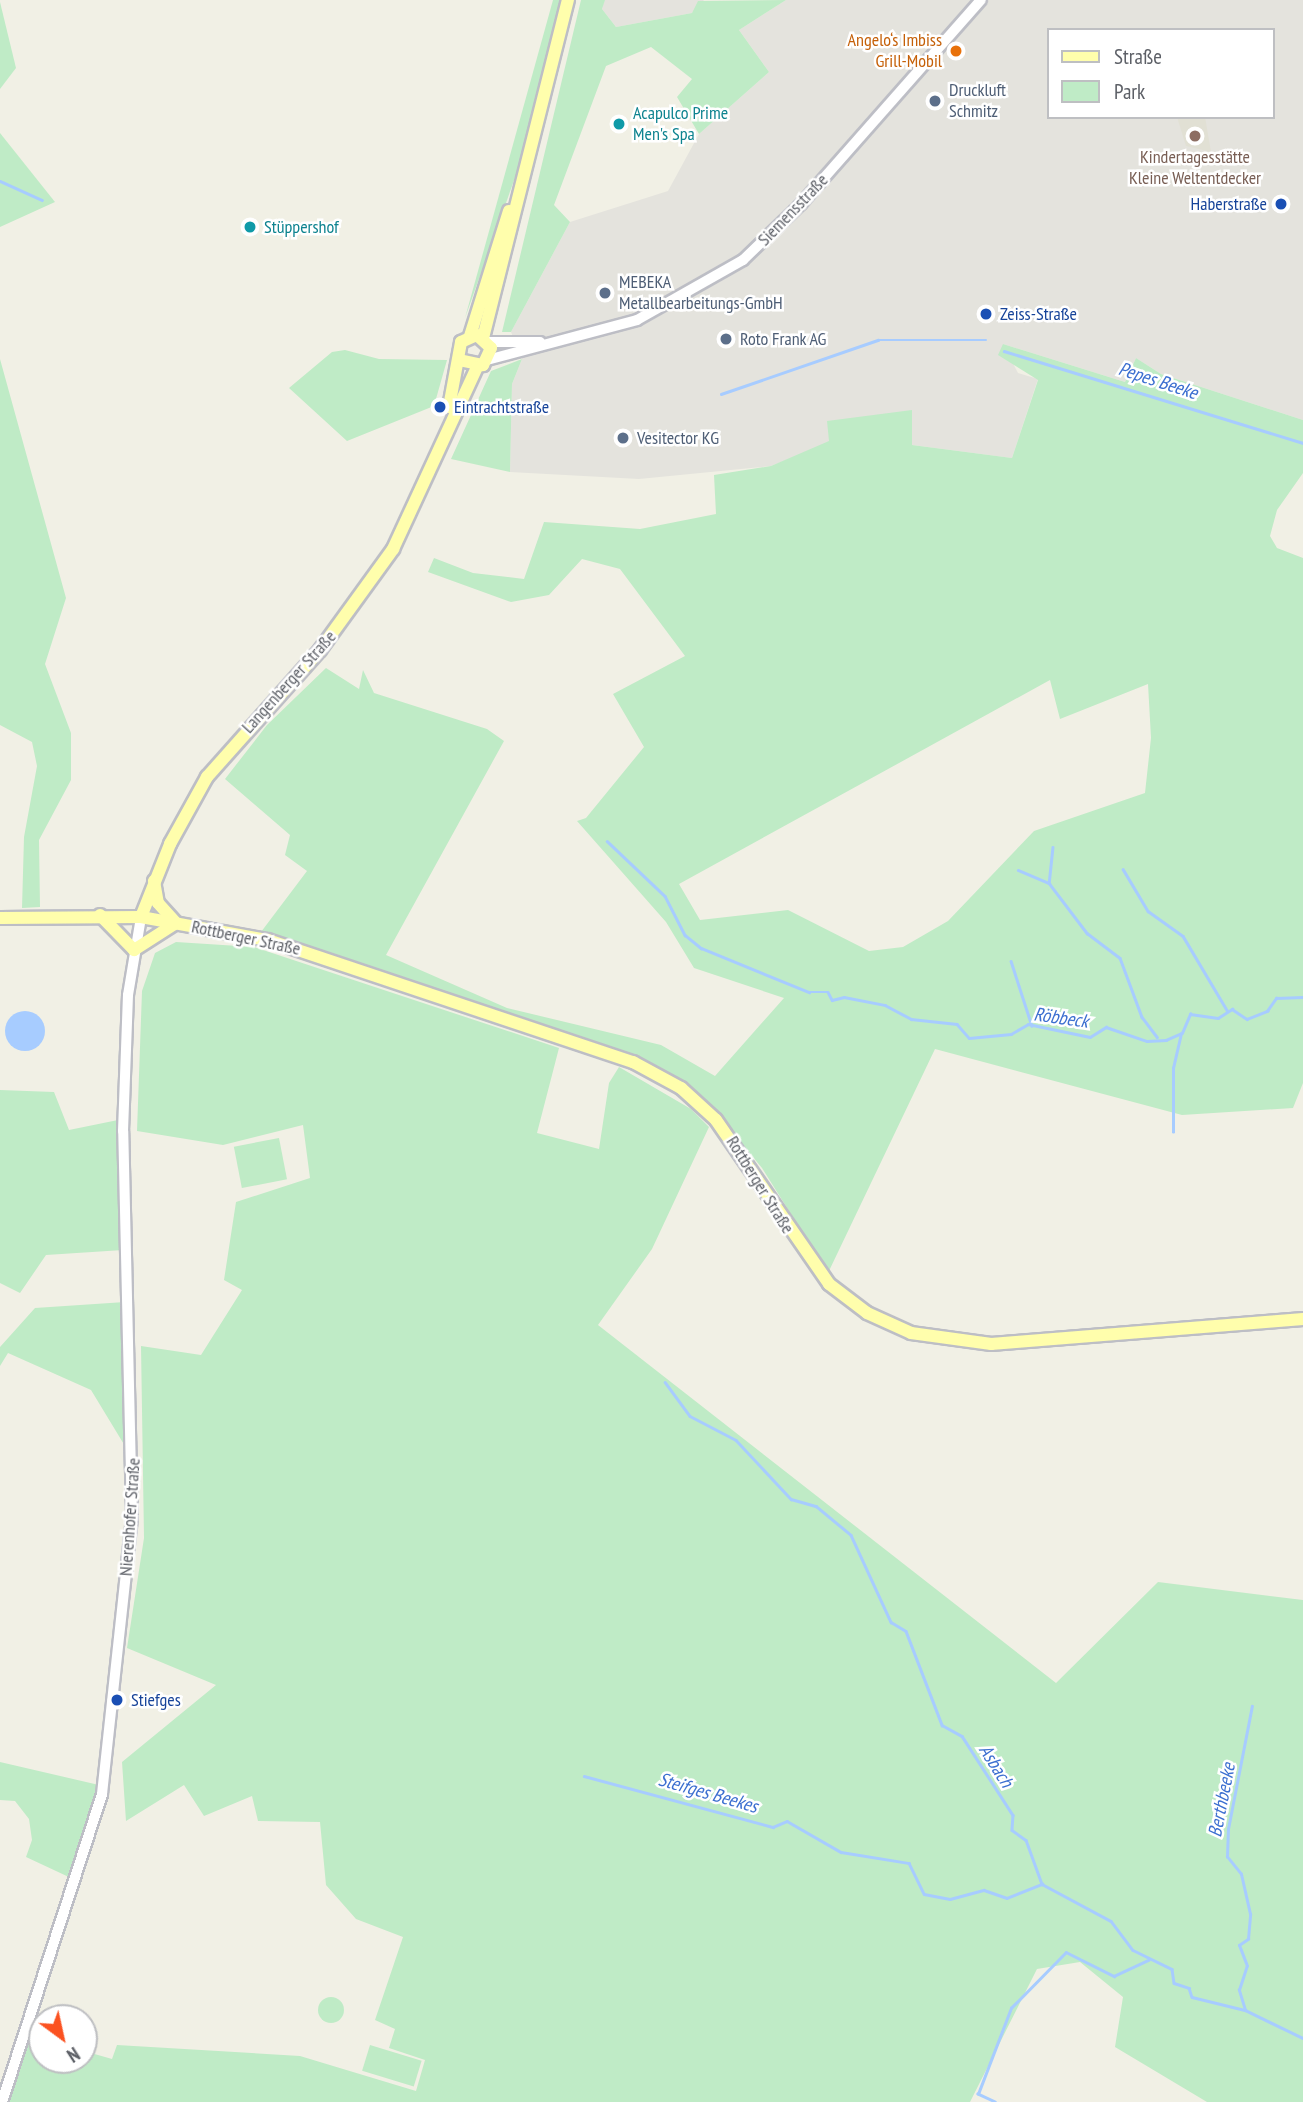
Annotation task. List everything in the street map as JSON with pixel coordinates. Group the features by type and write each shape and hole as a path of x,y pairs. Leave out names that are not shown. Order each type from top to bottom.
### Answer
{"main road":[{"path":"460,360 482,364 480,339 568,0"},
{"name":"Langenberger Straße","path":"440,447 460,360 458,348 480,339"},
{"name":"Langenberger Straße","path":"141,917 153,881 207,777 366,592 482,364"},
{"path":"100,915 134,950 176,923 158,903 153,881"},
{"name":"Rottberger Straße","path":"0,918 100,915 141,917 314,953 650,1070 716,1120 829,1283 867,1313 911,1333 991,1344 1303,1319"}],"street":[{"name":"Siemensstraße","path":"482,364 644,317 743,260 802,204 981,0"},
{"name":"Siemensstraße","path":"480,339 551,342"},
{"name":"Nierenhofer Straße","path":"2,2102 102,1794 132,1518 123,1131 134,950 141,917"}],"shaded area":[{"path":"604,0 704,0 692,13 616,27 602,9"},
{"path":"786,0 1303,0 1303,420 1161,374 1136,358 1125,382 1003,344 1018,373 1038,379 1012,458 912,445 912,411 771,466 639,479 510,472 512,384 522,359 511,332 570,222 668,191 699,134 769,72 739,30"},
{"name":"Kindertagesstätte Kleine Weltentdecker","path":"1178,119 1205,119 1211,152 1186,146"}],"green space":[{"path":"553,0 560,0 522,158 465,318"},
{"path":"581,0 605,0 602,9 616,27 692,13 698,1 786,0 739,30 769,72 699,134 677,97 692,79 651,47 606,66 554,205 570,222 511,332 502,332"},
{"path":"0,2 16,68 0,89"},
{"path":"0,133 55,202 0,227"},
{"path":"1003,344 1125,382 1136,358 1161,374 1303,420 1303,473 1277,510 1270,536 1277,548 1303,558 1303,1083 1293,1108 1182,1115 935,1049 828,1273 762,1168 717,1114 682,1084 497,1011 261,932 307,871 285,855 290,835 225,779 267,725 326,668 359,689 363,670 374,693 487,729 504,741 386,955 507,1008 661,1045 715,1076 784,998 694,968 666,922 577,821 586,818 644,747 613,694 685,656 620,569 582,559 549,595 511,602 428,572 434,558 473,573 524,579 544,522 640,529 716,514 714,475 771,466 829,441 827,421 912,410 912,445 1012,458 1038,380 998,355","holes":["1050,680 1060,719 1148,684 1151,738 1145,793 1034,831 948,921 903,947 869,951 788,910 700,920 679,884"]},
{"path":"345,350 379,359 447,360 434,406 347,441 289,388 332,352"},
{"path":"0,359 66,598 45,664 71,733 71,780 39,840 40,907 22,908 24,837 37,766 32,742 0,725"},
{"path":"522,359 512,384 510,472 451,459 491,371"},
{"path":"176,942 254,947 559,1048 537,1133 599,1149 609,1083 619,1067 691,1109 709,1127 652,1249 598,1325 1056,1683 1158,1582 1303,1600 1303,2102 1207,2102 1115,2047 1123,1997 1080,1962 1037,1969 970,2102 6,2102 27,2035 28,2074 98,2074 98,2055 112,2059 117,2045 300,2056 416,2091 425,2060 389,2048 395,2029 375,2020 403,1937 356,1919 326,1885 320,1822 258,1821 252,1796 204,1816 184,1785 126,1821 122,1762 216,1685 127,1648 144,1538 141,1346 201,1355 242,1290 224,1280 236,1202 310,1178 303,1125 223,1145 137,1131 142,991 155,953"},
{"path":"0,1090 54,1092 69,1130 118,1120 123,1250 46,1255 20,1293 0,1283"},
{"path":"279,1138 287,1179 242,1188 234,1147"},
{"path":"125,1302 128,1451 91,1390 8,1353 0,1366 0,1347 35,1308"},
{"path":"0,1762 99,1785 71,1878 26,1857 32,1840 29,1819 15,1801 0,1800"},
{"path":"331,1997 340,2001 344,2010 340,2019 331,2023 322,2019 318,2010 322,2001"},
{"path":"370,2045 422,2061 414,2087 362,2071"}],"water":[{"path":"25,1011 39,1017 45,1031 39,1045 25,1051 11,1045 5,1031 11,1017"}],"waterway":[{"path":"0,181 42,200"},
{"name":"Pepes Beeke","path":"721,394 878,340 986,340"},
{"name":"Pepes Beeke","path":"1004,351 1303,443"},
{"name":"Röbbeck","path":"607,841 665,896 685,935 701,948 809,992 828,992 832,1000 844,997 885,1005 911,1019 957,1024 969,1038 1011,1034 1028,1024 1090,1037 1106,1027 1147,1041 1166,1040 1182,1033 1190,1014 1218,1018 1232,1009 1247,1019 1267,1011 1276,998 1303,997"},
{"path":"1053,847 1049,883 1087,933 1120,958 1142,1017 1157,1037"},
{"path":"1123,869 1148,911 1183,936 1227,1010"},
{"path":"1018,870 1049,883"},
{"path":"1011,961 1032,1026"},
{"path":"1173,1132 1173,1068 1181,1034"},
{"name":"Asbach","path":"665,1382 690,1416 736,1440 791,1499 816,1506 851,1535 891,1622 906,1631 942,1725 962,1736 1013,1815 1012,1830 1026,1840 1042,1884 1111,1921 1133,1950 1172,1969 1174,1983 1189,1988 1192,1997 1245,2010 1303,2038"},
{"name":"Berthbeeke","path":"1245,2010 1239,1990 1247,1966 1239,1945 1248,1939 1250,1914 1241,1874 1227,1857 1228,1829 1252,1706"},
{"name":"Steifges Beekes","path":"584,1776 773,1827 787,1821 841,1852 909,1863 924,1894 950,1899 984,1890 1007,1898 1042,1884"},
{"path":"995,2102 978,2094 1011,2008 1066,1952 1114,1976 1148,1960"}],"place":[{"name":"Angelo‘s Imbiss Grill-Mobil","path":"956,51"},
{"name":"Druckluft Schmitz","path":"935,101"},
{"name":"Acapulco Prime Men's Spa","path":"619,124"},
{"name":"Kindertagesstätte Kleine Weltentdecker","path":"1195,136"},
{"name":"Haberstraße","path":"1281,204"},
{"name":"Stüppershof","path":"250,227"},
{"name":"MEBEKA Metallbearbeitungs-GmbH","path":"605,293"},
{"name":"Zeiss-Straße","path":"986,314"},
{"name":"Roto Frank AG","path":"726,339"},
{"name":"Eintrachtstraße","path":"440,407"},
{"name":"Vesitector KG","path":"623,438"},
{"name":"Stiefges","path":"117,1700"}]}
